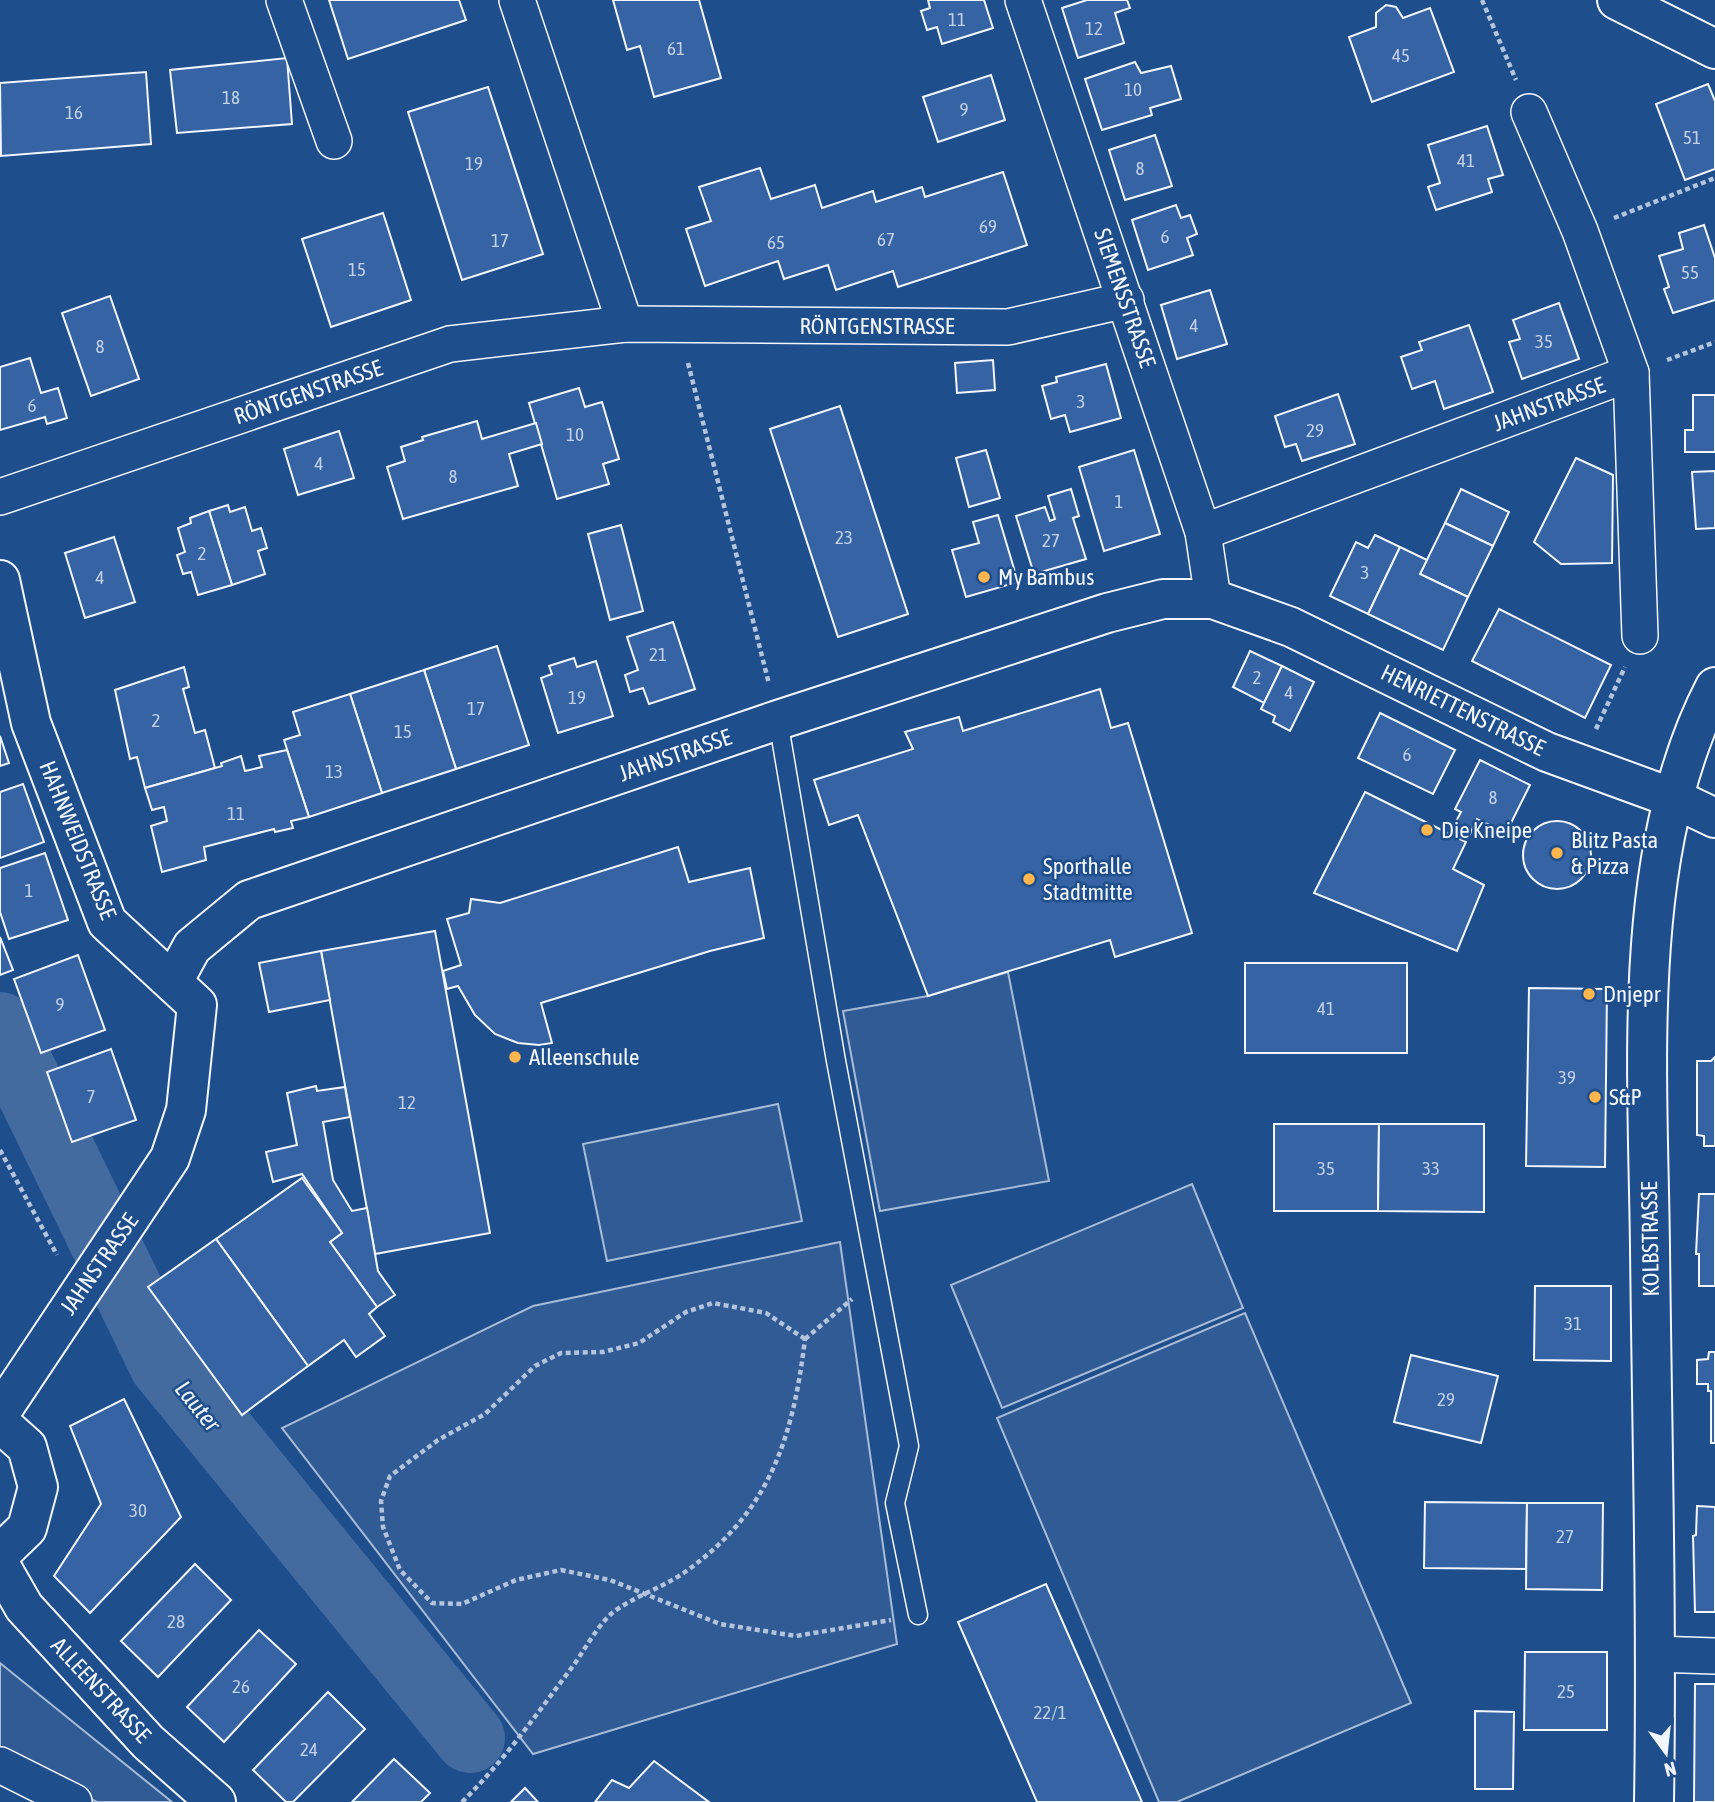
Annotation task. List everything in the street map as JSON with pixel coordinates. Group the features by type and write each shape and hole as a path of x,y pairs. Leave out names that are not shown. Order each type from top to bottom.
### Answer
{"street":[{"path":"285,0 334,141"},
{"path":"517,0 625,324"},
{"name":"SIEMENSSTRASSE","path":"1023,0 1203,533 1213,599"},
{"path":"1617,0 1715,49"},
{"name":"JAHNSTRASSE","path":"1203,533 1631,373 1580,231 1530,112"},
{"name":"RÖNTGENSTRASSE","path":"0,497 450,344 625,324 1008,327 1126,300"},
{"path":"1631,373 1640,636"},
{"name":"HAHNWEIDSTRASSE","path":"0,580 31,723 107,922 174,980 197,1005 186,1110"},
{"name":"JAHNSTRASSE","path":"174,980 192,947 249,900 778,720 1107,613 1163,599 1213,599"},
{"name":"HENRIETTENSTRASSE","path":"1213,599 1291,627 1579,765 1673,798 1715,818"},
{"name":"KOLBSTRASSE","path":"1654,1802 1650,1018 1656,879 1673,798 1701,714 1715,687"},
{"name":"JAHNSTRASSE","path":"0,1413 82,1286 129,1223 170,1158 186,1110"},
{"path":"0,1423 27,1447 38,1487 27,1528 0,1554"},
{"name":"ALLEENSTRASSE","path":"0,1565 5,1578 33,1616 148,1742 216,1802"},
{"path":"1654,1654 1715,1656"},
{"path":"0,1765 74,1802"}],"lane":[{"path":"778,720 836,1061 909,1446 895,1503 918,1615"}],"path":[{"path":"1482,0 1530,112"},
{"path":"1580,231 1715,178"},
{"path":"679,324 726,522 778,720"},
{"path":"1631,373 1715,342"},
{"path":"1579,765 1640,636"},
{"path":"0,1150 50,1247 82,1286"},
{"path":"462,1802 489,1776 611,1614 686,1572 726,1538 759,1500 785,1442 798,1396 804,1339 877,1278"},
{"path":"804,1339 766,1313 713,1303 686,1312 639,1343 603,1352 561,1353 535,1366 485,1414 438,1440 390,1476 381,1501 383,1527 401,1570 432,1603 462,1604 516,1580 561,1570 610,1580 720,1624 796,1636 918,1615"}],"shaded area":[{"path":"1008,972 1049,1181 880,1211 843,1011 928,996"},
{"path":"778,1104 802,1221 607,1261 583,1144"},
{"path":"1192,1184 1243,1308 1002,1408 951,1285"},
{"path":"840,1242 897,1644 533,1754 282,1428 533,1306"},
{"path":"1245,1313 1411,1703 1177,1802 1159,1802 997,1418"},
{"path":"0,1663 172,1802 97,1802 0,1754"}],"building":[{"path":"329,0 459,0 466,20 348,59"},
{"path":"613,0 699,0 721,78 654,97 640,46 627,50"},
{"path":"928,0 984,0 993,28 942,44 937,27 927,30 921,11 930,8"},
{"path":"1087,0 1127,0 1130,8 1115,13 1124,43 1078,58 1062,8"},
{"path":"1386,5 1396,7 1403,18 1430,8 1454,72 1372,102 1349,37 1376,27 1376,13"},
{"path":"287,58 292,124 177,133 170,70"},
{"path":"1135,62 1141,73 1171,66 1181,99 1150,108 1152,115 1102,130 1085,79"},
{"path":"146,72 151,144 1,156 0,83"},
{"path":"991,75 1005,120 938,142 923,97"},
{"path":"1708,84 1715,101 1715,169 1685,180 1656,104"},
{"path":"488,87 543,254 462,280 408,112"},
{"path":"1487,126 1503,175 1488,179 1492,192 1436,210 1428,187 1440,183 1428,145"},
{"path":"1155,135 1172,186 1125,200 1109,150"},
{"path":"760,168 771,199 815,185 822,208 873,191 876,202 922,187 925,197 1003,172 1027,245 898,287 893,271 836,290 828,265 784,279 778,261 705,286 686,229 711,221 699,187"},
{"path":"1176,205 1181,218 1190,215 1197,234 1187,238 1193,255 1148,270 1132,220"},
{"path":"383,213 411,300 331,327 302,239"},
{"path":"1704,225 1715,258 1715,300 1673,313 1664,289 1669,287 1659,256 1683,249 1679,233"},
{"path":"1210,290 1227,344 1177,359 1161,305"},
{"path":"110,296 139,379 91,396 62,313"},
{"path":"1559,303 1579,359 1522,379 1509,342 1520,339 1513,320"},
{"path":"1469,325 1493,392 1444,409 1435,381 1412,389 1401,357 1422,350 1419,342"},
{"path":"30,358 41,393 58,388 67,418 47,424 45,417 0,430 0,367"},
{"path":"993,360 995,390 957,393 955,363"},
{"path":"1106,364 1121,418 1070,432 1065,415 1051,419 1042,386 1057,382 1056,377"},
{"path":"579,388 585,407 602,402 619,459 603,464 609,484 557,499 529,403"},
{"path":"1338,394 1355,444 1302,461 1296,444 1285,447 1275,416"},
{"path":"1693,395 1715,395 1715,452 1685,452 1685,430 1693,430"},
{"path":"840,406 908,614 838,637 770,429"},
{"path":"477,421 482,439 536,423 542,444 509,454 518,486 403,519 387,467 405,461 401,447 423,440 422,437"},
{"path":"339,431 354,478 298,495 284,449"},
{"path":"986,450 1000,498 969,507 956,458"},
{"path":"1134,450 1160,534 1104,551 1079,467"},
{"path":"1576,458 1613,475 1612,563 1561,564 1534,542"},
{"path":"1715,471 1715,528 1696,529 1692,472"},
{"path":"1071,489 1079,516 1073,518 1086,559 1034,574 1016,516 1045,507 1050,521 1055,519 1048,496"},
{"path":"1461,489 1509,512 1493,546 1445,523"},
{"path":"228,505 230,512 245,507 252,531 261,528 267,548 258,551 265,574 232,585 209,511"},
{"path":"209,511 232,585 198,595 191,572 183,574 177,555 185,552 178,528 191,523 190,518"},
{"path":"998,515 1018,582 966,597 952,550 979,543 973,522"},
{"path":"1445,523 1493,546 1468,597 1420,574"},
{"path":"621,525 643,611 610,620 588,534"},
{"path":"1375,535 1400,547 1368,614 1330,596 1356,542 1368,548"},
{"path":"114,537 135,602 85,618 65,553"},
{"path":"1400,547 1427,560 1420,574 1468,597 1443,650 1368,614"},
{"path":"1499,609 1611,665 1585,718 1472,661"},
{"path":"673,622 695,689 649,704 643,688 630,692 625,675 638,670 627,637"},
{"path":"497,646 529,745 456,769 424,670"},
{"path":"1250,651 1282,666 1264,703 1233,687"},
{"path":"574,658 577,667 596,661 613,716 558,733 541,678 552,674 549,666"},
{"path":"1282,666 1314,682 1290,731 1273,722 1275,716 1261,709"},
{"path":"184,667 189,687 183,689 195,733 205,730 215,768 145,788 137,757 130,759 115,690"},
{"path":"424,670 456,769 382,793 350,694"},
{"name":"Sporthalle Stadtmitte","path":"1100,689 1111,728 1128,723 1192,933 1115,957 1110,940 928,996 858,815 829,825 814,780 913,749 905,732 959,717 963,731"},
{"path":"350,694 382,793 309,817 284,740 300,735 293,712"},
{"path":"1380,713 1455,750 1433,794 1358,758"},
{"path":"0,736 9,763 0,766"},
{"path":"287,750 309,817 291,821 293,828 275,832 274,829 204,847 206,860 162,872 151,826 167,821 164,807 152,810 145,788 222,766 221,763 241,756 245,771 262,767 259,756"},
{"path":"1480,760 1530,785 1506,833 1477,819 1470,834 1453,827 1461,812 1455,809"},
{"path":"23,784 44,842 0,858 0,792"},
{"path":"1365,792 1466,842 1453,869 1484,885 1457,951 1314,893"},
{"name":"Blitz Pasta & Pizza","path":"1550,821 1564,821 1576,826 1586,836 1591,855 1586,874 1576,884 1564,889 1550,889 1538,884 1528,874 1523,862 1523,848 1528,836 1538,826"},
{"path":"678,847 689,882 750,868 764,938 710,951 541,1003 552,1043 518,1043 495,1034 475,1015 458,986 447,989 443,971 461,965 447,919 469,913 471,899 500,903"},
{"path":"45,853 68,920 9,939 0,912 0,868"},
{"name":"Alleenschule","path":"435,931 490,1233 375,1254 321,951"},
{"path":"0,937 13,970 0,975"},
{"path":"321,951 330,1000 269,1012 259,963"},
{"path":"78,955 105,1030 41,1053 14,979"},
{"path":"1245,963 1407,963 1407,1053 1245,1053"},
{"path":"1529,988 1607,989 1605,1167 1526,1166"},
{"path":"111,1049 136,1120 72,1142 47,1072"},
{"path":"1715,1057 1715,1146 1704,1146 1704,1136 1697,1135 1697,1061 1711,1061"},
{"path":"316,1086 317,1091 345,1087 350,1117 323,1122 333,1180 352,1211 367,1208 378,1271 395,1295 377,1307 330,1242 342,1233 302,1174 273,1182 266,1152 297,1145 287,1093"},
{"path":"1274,1124 1379,1124 1378,1211 1274,1211"},
{"path":"1379,1124 1484,1124 1484,1212 1378,1211"},
{"path":"302,1178 342,1233 330,1242 377,1307 369,1314 385,1336 356,1357 344,1340 308,1366 216,1239"},
{"path":"1699,1194 1715,1194 1715,1286 1699,1286 1699,1254 1696,1254"},
{"path":"216,1239 308,1366 242,1415 148,1287"},
{"path":"1535,1286 1611,1286 1611,1361 1534,1360"},
{"path":"1709,1352 1715,1352 1715,1443 1711,1443 1711,1391 1708,1391 1708,1384 1697,1384 1697,1360 1708,1359"},
{"path":"1411,1355 1498,1376 1481,1443 1394,1422"},
{"path":"124,1399 181,1517 90,1613 54,1576 101,1504 70,1426"},
{"path":"1425,1502 1527,1503 1526,1569 1424,1568"},
{"path":"1527,1503 1603,1503 1602,1590 1526,1589"},
{"path":"1697,1506 1715,1507 1715,1612 1695,1612 1693,1536 1696,1535"},
{"path":"195,1564 231,1600 158,1677 121,1641"},
{"path":"1046,1584 1142,1802 1037,1802 958,1622"},
{"path":"259,1630 296,1664 224,1742 187,1707"},
{"path":"1525,1652 1607,1652 1607,1730 1524,1730"},
{"path":"1695,1684 1715,1684 1715,1802 1694,1802"},
{"path":"328,1692 365,1729 293,1802 286,1802 253,1770"},
{"path":"1475,1711 1514,1712 1513,1789 1475,1789"},
{"path":"394,1759 430,1793 421,1802 352,1802"},
{"path":"654,1761 709,1802 595,1802 612,1780 629,1788"},
{"path":"525,1788 538,1802 511,1802"}],"waterway":[{"name":"Lauter","path":"0,1027 164,1364 470,1738"}],"place":[{"name":"My Bambus","path":"984,577"},
{"name":"Die Kneipe","path":"1427,830"},
{"name":"Blitz Pasta & Pizza","path":"1557,853"},
{"name":"Sporthalle Stadtmitte","path":"1029,879"},
{"name":"Dnjepr","path":"1589,994"},
{"name":"Alleenschule","path":"515,1057"},
{"name":"S&P","path":"1595,1097"}]}
